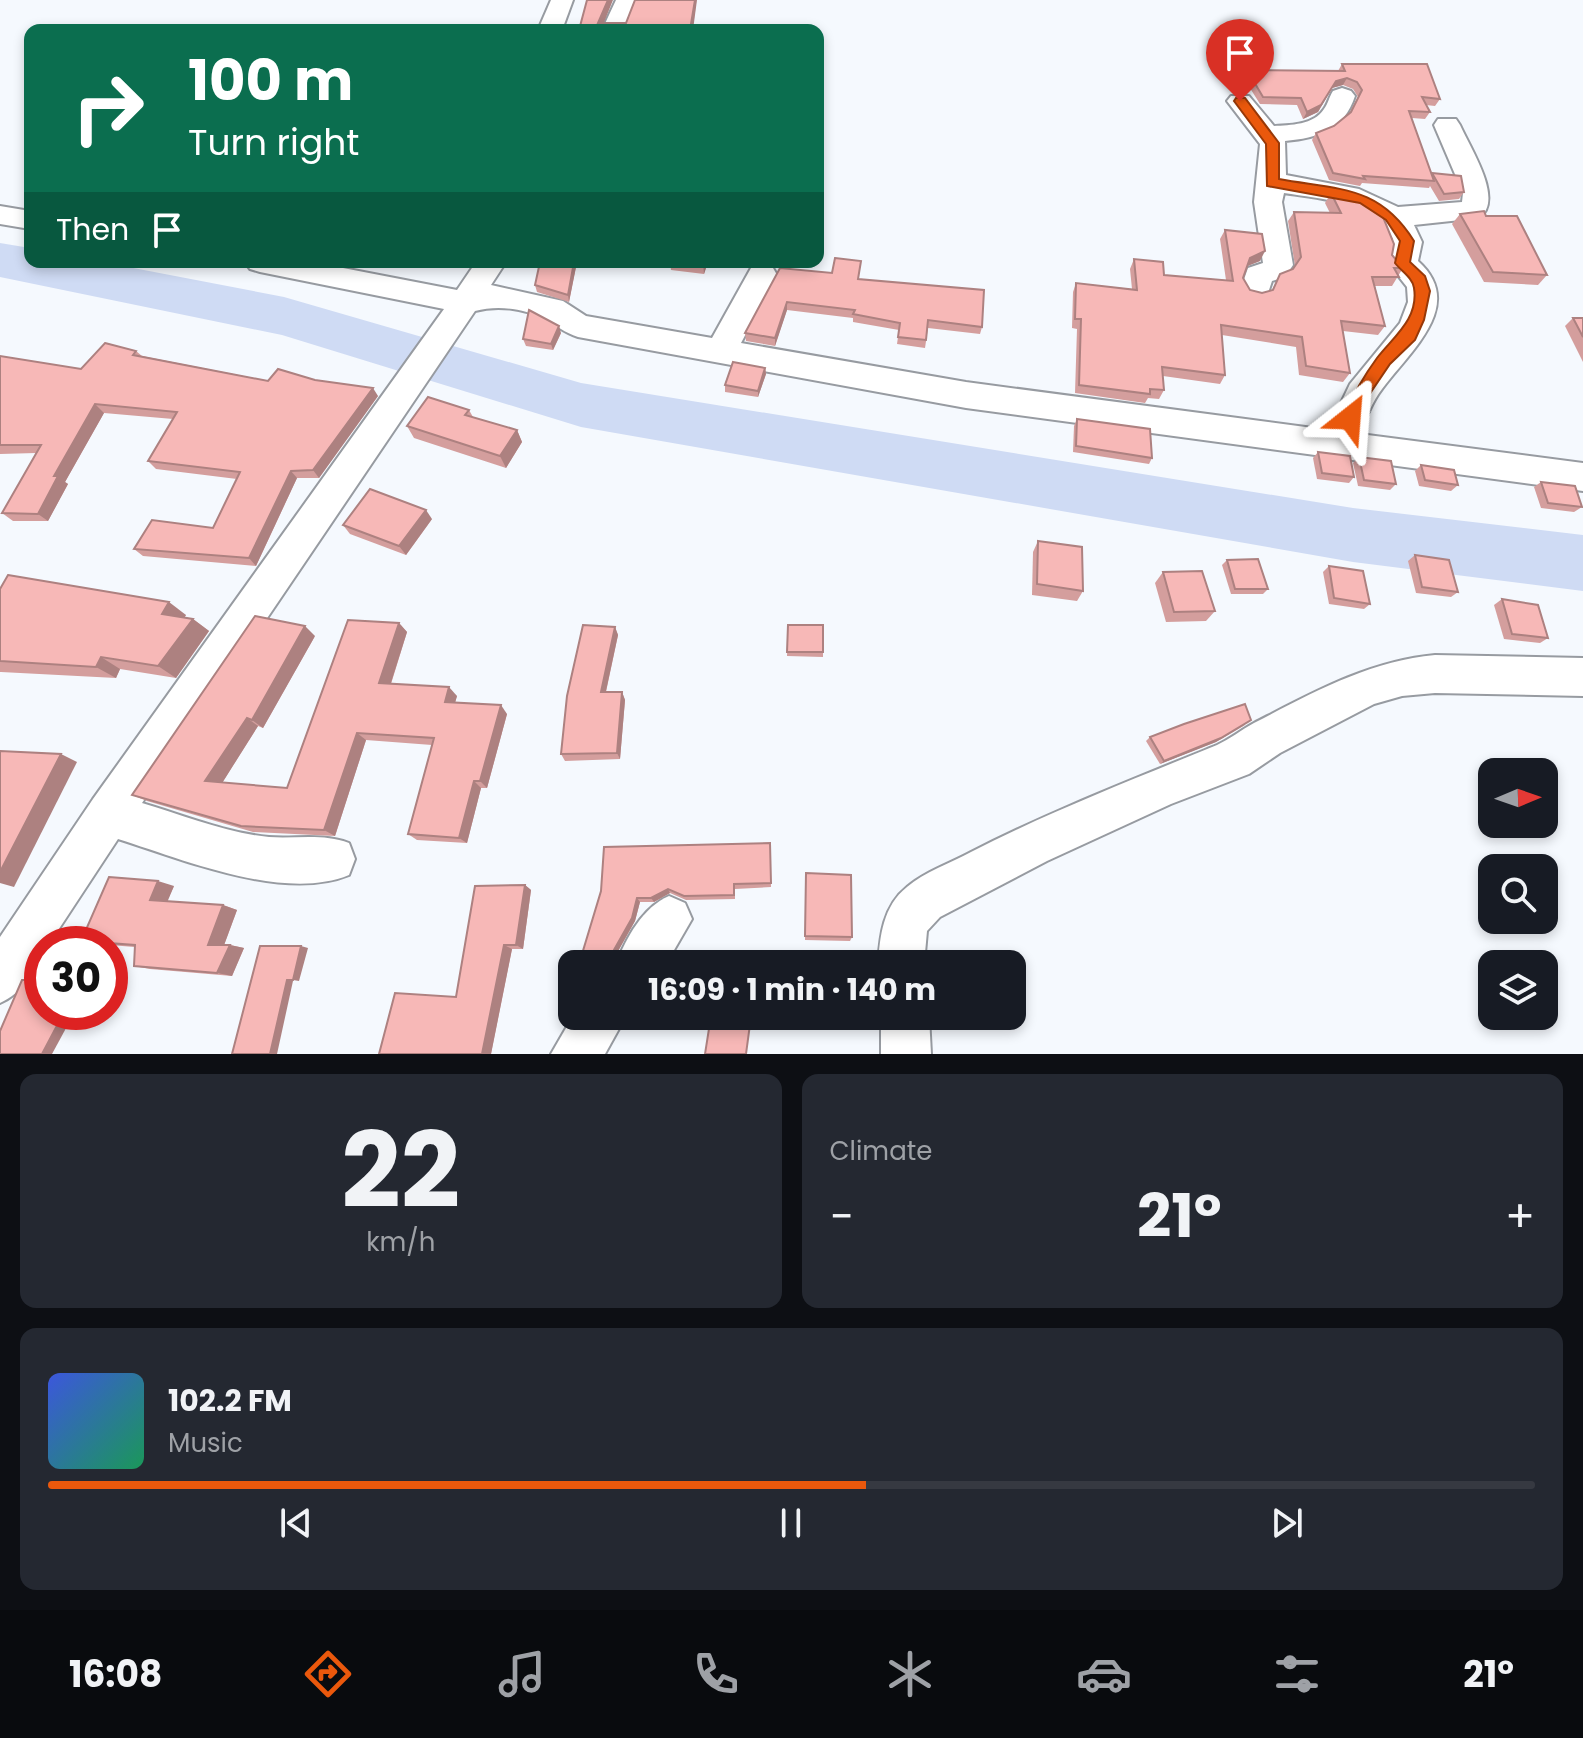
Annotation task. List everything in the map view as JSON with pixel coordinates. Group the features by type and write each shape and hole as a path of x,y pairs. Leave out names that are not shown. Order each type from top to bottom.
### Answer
{"street":[{"path":"552,24 562,0"},
{"path":"617,24 627,0"},
{"path":"1269,135 1325,126 1339,111 1342,96"},
{"path":"1240,101 1269,135 1273,151 1268,202 1278,265 1275,270 1259,275 1256,288"},
{"path":"1391,217 1469,211 1475,207 1477,193 1447,125"},
{"path":"1272,182 1364,199 1391,217 1407,241 1403,263 1419,280 1422,300 1409,336 1385,359 1362,392 1338,444"},
{"path":"0,215 24,219"},
{"path":"290,268 466,303 496,295 552,309 578,326 966,395 1583,477"},
{"path":"0,979 108,814 331,501 487,268"},
{"path":"721,350 762,275"},
{"path":"902,950 909,917 924,901 1031,845 1161,787 1234,759 1265,739 1365,688 1402,677 1435,674 1583,677"},
{"path":"108,814 237,854 269,859 333,859"},
{"path":"648,950 669,919"},
{"path":"576,1054 592,1030"},
{"path":"905,1030 906,1054"}],"building":[{"path":"587,0 608,0 598,23 626,23 635,0 695,0 691,24 581,24"},
{"path":"1342,64 1427,64 1440,99 1422,97 1430,112 1409,111 1434,181 1363,176 1365,179 1333,173 1316,133 1334,126 1351,112 1362,90 1357,82 1347,78 1336,81 1321,105 1307,112 1301,98 1263,97 1247,70 1345,71"},
{"path":"1432,173 1461,176 1464,192 1444,194"},
{"path":"1331,193 1365,202 1381,212 1394,244 1392,255 1403,268 1394,268 1399,277 1372,277 1385,326 1341,321 1350,373 1306,366 1302,337 1221,325 1225,375 1162,367 1164,390 1150,389 1150,394 1079,385 1081,319 1075,319 1076,283 1137,290 1134,259 1163,262 1164,275 1233,281 1225,230 1262,234 1265,251 1250,258 1243,278 1250,290 1262,293 1273,290 1280,274 1293,269 1301,257 1294,212 1341,213"},
{"path":"1484,211 1486,216 1517,216 1547,275 1493,272 1460,214"},
{"path":"835,258 861,261 858,279 984,290 982,327 928,320 926,340 898,337 900,323 853,314 855,310 787,302 775,338 745,333 780,268 832,273"},
{"path":"539,268 573,268 568,295 535,285"},
{"path":"529,310 559,326 551,344 523,339"},
{"path":"1573,318 1583,318 1583,337"},
{"path":"105,343 136,351 133,355 268,381 278,369 315,380 373,388 313,470 291,471 249,558 134,549 152,520 213,528 240,472 148,461 177,412 95,404 54,476 58,476 38,514 2,513 41,445 0,445 0,356 81,369"},
{"path":"733,362 765,368 758,391 725,385"},
{"path":"428,397 469,410 465,415 517,430 500,456 407,426"},
{"path":"1077,419 1150,429 1152,458 1076,446"},
{"path":"1318,452 1350,456 1354,477 1322,473"},
{"path":"1359,457 1391,461 1396,484 1364,480"},
{"path":"1421,465 1454,470 1458,485 1425,480"},
{"path":"1541,482 1575,486 1582,507 1548,503"},
{"path":"370,489 426,510 399,546 343,525"},
{"path":"1038,541 1082,547 1083,591 1037,584"},
{"path":"1415,555 1449,560 1458,592 1422,587"},
{"path":"1258,559 1268,589 1235,589 1227,560"},
{"path":"1329,566 1363,571 1370,604 1334,598"},
{"path":"1202,571 1215,611 1174,612 1163,572"},
{"path":"8,575 169,602 162,614 193,619 158,666 101,657 96,667 0,661 0,589"},
{"path":"1502,599 1538,605 1548,638 1512,634"},
{"path":"255,616 305,626 252,720 247,718 205,781 287,788 348,620 399,623 379,683 449,687 445,702 501,705 480,781 474,781 459,838 408,834 434,738 357,733 324,830 241,826 132,795"},
{"path":"583,625 615,627 601,692 622,692 617,753 561,754 567,696"},
{"path":"788,625 823,625 823,652 787,652"},
{"path":"1245,704 1251,720 1221,738 1164,761 1150,737 1184,724"},
{"path":"0,751 61,754 0,872"},
{"path":"770,843 771,883 734,884 734,895 684,896 668,889 651,898 637,898 632,918 614,950 583,950 601,891 604,847"},
{"path":"806,873 851,875 852,937 805,936"},
{"path":"109,877 158,881 150,900 223,905 208,945 230,945 217,973 134,966 135,945 128,944 128,926 88,926"},
{"path":"525,885 516,945 504,945 482,1054 379,1054 395,993 456,997 475,886"},
{"path":"260,946 301,946 293,980 287,980 270,1054 232,1054"},
{"path":"24,980 24,1030 55,1030 42,1054 0,1054 0,1031"},
{"path":"709,1030 749,1030 746,1054 705,1054"}],"waterway":[{"path":"0,260 24,265"},
{"path":"41,268 284,316 581,405 1353,535 1583,563"}],"route":[{"path":"1240,101 1273,143 1272,182 1364,199 1391,217 1407,241 1403,263 1419,280 1423,291 1416,320 1409,336 1385,359 1362,392 1350,418"}]}
